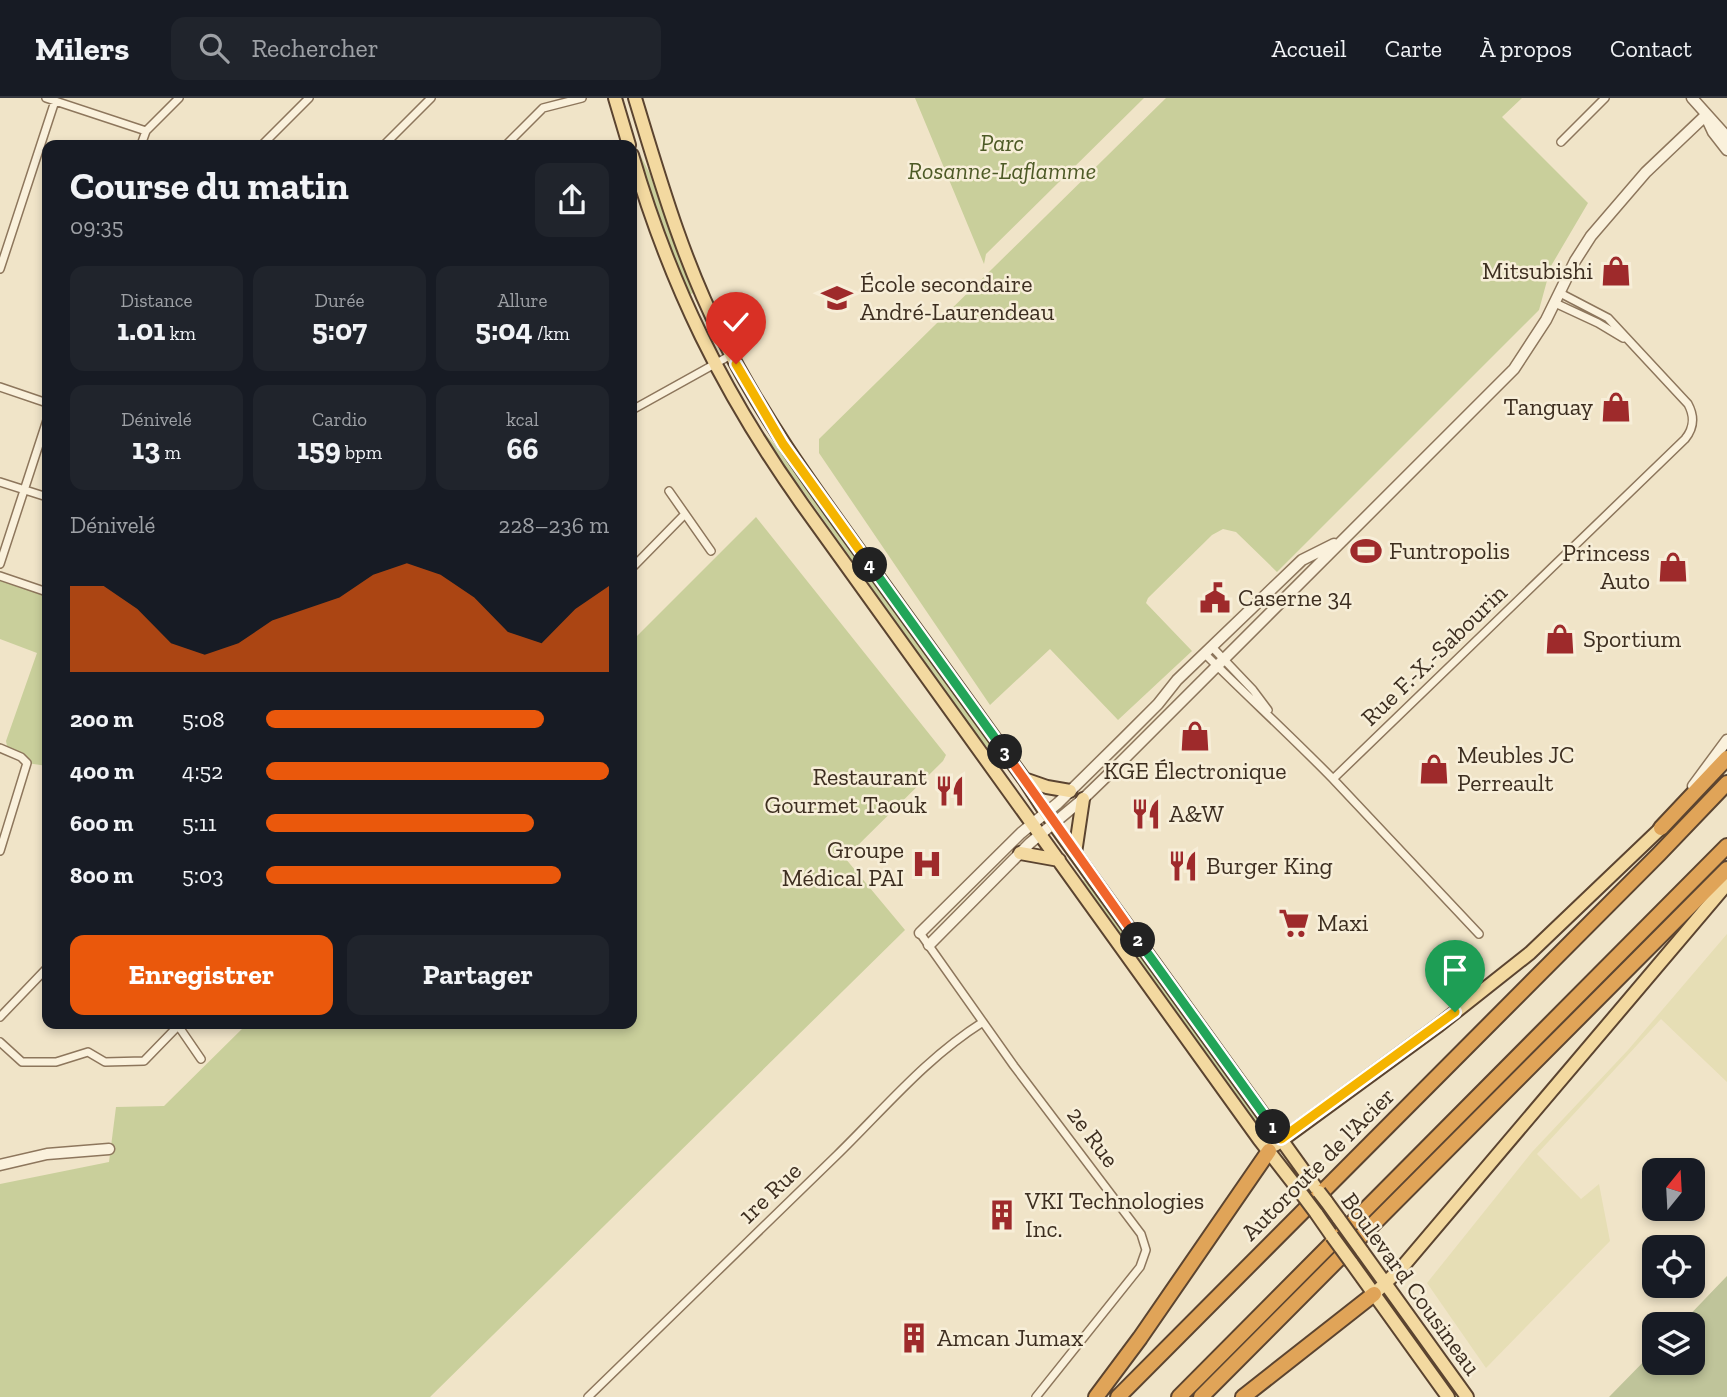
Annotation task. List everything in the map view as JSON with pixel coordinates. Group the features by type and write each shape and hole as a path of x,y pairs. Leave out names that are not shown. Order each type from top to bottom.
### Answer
{"highway":[{"path":"1661,828 1727,758"},
{"name":"Autoroute de l'Acier","path":"1118,1397 1727,783"},
{"path":"1179,1397 1727,846"},
{"path":"1201,1397 1727,869"},
{"path":"1096,1397 1269,1151"},
{"path":"1243,1397 1374,1294"}],"main road":[{"path":"615,98 628,140"},
{"name":"Boulevard Cousineau","path":"635,98 680,240 705,302 762,410 1050,818 1467,1397"},
{"name":"Boulevard Cousineau","path":"637,170 664,254 714,364 785,481 1448,1397"},
{"path":"1024,779 1070,791"},
{"path":"1075,853 1083,799"},
{"path":"1269,1151 1281,1139 1439,1025 1522,959 1661,828"},
{"path":"1020,853 1059,860"},
{"path":"1374,1294 1386,1284 1727,884"}],"street":[{"path":"46,98 146,131"},
{"path":"143,140 146,131 179,98"},
{"path":"267,140 309,98"},
{"path":"389,140 431,98"},
{"path":"511,140 543,108 582,98"},
{"path":"1561,142 1605,98"},
{"path":"1692,98 1727,137"},
{"path":"42,140 55,101"},
{"path":"1706,115 1713,132 1727,150"},
{"path":"920,933 1036,829 1083,799 1514,369 1557,298 1580,253 1602,222 1646,172 1706,115"},
{"path":"0,269 42,141"},
{"name":"Rue F.-X.-Sabourin","path":"1333,779 1689,434 1693,420 1688,404 1608,318 1557,298"},
{"path":"637,407 731,355"},
{"path":"0,387 42,401"},
{"path":"0,564 42,435"},
{"path":"0,482 42,495"},
{"path":"669,491 711,551"},
{"path":"637,563 685,514"},
{"path":"1050,818 1070,791 1158,704 1174,683 1302,560 1341,541"},
{"path":"0,576 42,590"},
{"path":"1209,650 1253,690 1274,719 1479,934"},
{"path":"1661,828 1727,740"},
{"path":"0,748 21,757 27,763 0,851"},
{"path":"929,945 1020,853 1036,829"},
{"name":"2e Rue","path":"920,933 1141,1234 1146,1250 1140,1267 1036,1397"},
{"path":"0,1017 42,973"},
{"name":"1re Rue","path":"587,1397 852,1140 922,1068 983,1022"},
{"path":"0,1042 22,1062 56,1062 88,1052 105,1062 144,1061 173,1029"},
{"path":"180,1029 201,1059"},
{"path":"0,1164 47,1154 109,1149"}],"shaded area":[{"path":"1727,934 1727,1082 1661,1019 1537,1154 1581,1199 1599,1184 1610,1241 1486,1368 1427,1283 1532,1152 1628,1050"}],"green space":[{"name":"Parc Rosanne-Laflamme","path":"915,98 1144,98 986,254 984,264"},
{"path":"1166,98 1522,98 1502,117 1588,203 1551,266 1539,310 1277,572 1236,532 1223,529 1212,535 1148,598 1146,603 1192,651 1118,720 1050,649 990,705 819,453 819,439"},
{"path":"637,149 650,174 694,293 690,294 681,280 659,224"},
{"path":"763,435 778,448 1004,762 981,741"},
{"path":"756,517 946,755 845,858 905,930 430,1397 0,1397 0,1184 109,1162 116,1107 164,1106 242,1029 637,1029 637,636"},
{"path":"0,576 42,591 42,765 27,763 8,751 6,741 37,653 0,639"},
{"path":"1082,881 1101,898 1257,1116 1266,1135"},
{"path":"1727,1276 1727,1397 1609,1397 1642,1363 1642,1375 1705,1375 1705,1312 1692,1312"},
{"path":"1389,1298 1461,1397 1454,1397 1412,1337"}],"place":[{"name":"Mitsubishi","path":"1616,271"},
{"name":"École secondaire André-Laurendeau","path":"837,298"},
{"name":"Tanguay","path":"1616,407"},
{"name":"Funtropolis","path":"1366,551"},
{"name":"Princess Auto","path":"1673,567"},
{"name":"Caserne 34","path":"1215,598"},
{"name":"Sportium","path":"1560,639"},
{"name":"KGE Électronique","path":"1195,736"},
{"name":"Meubles JC Perreault","path":"1434,769"},
{"name":"Restaurant Gourmet Taouk","path":"950,791"},
{"name":"A&W","path":"1146,814"},
{"name":"Groupe Médical PAI","path":"927,864"},
{"name":"Burger King","path":"1183,866"},
{"name":"Maxi","path":"1294,923"},
{"name":"VKI Technologies Inc.","path":"1002,1215"},
{"name":"Amcan Jumax","path":"914,1338"}],"route":[{"path":"736,364 771,425 809,481 1281,1139 1455,1012"}]}
